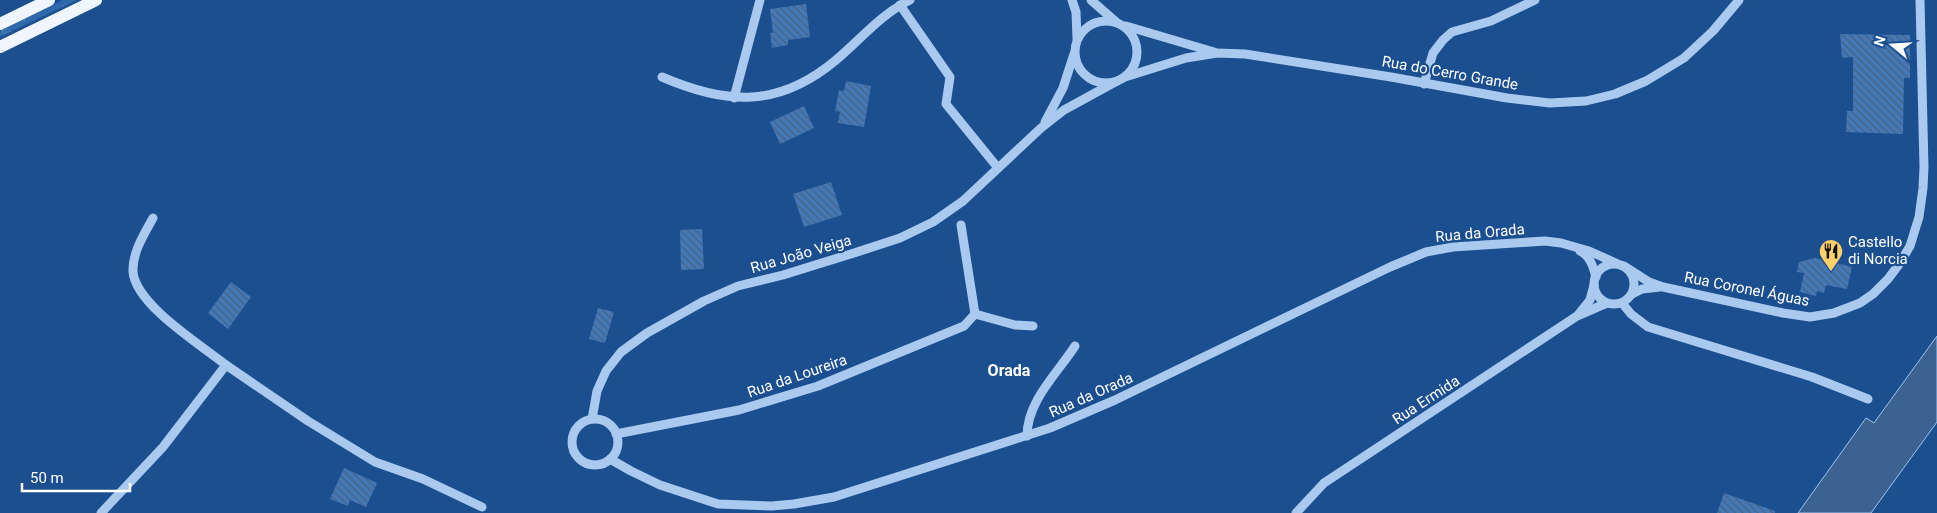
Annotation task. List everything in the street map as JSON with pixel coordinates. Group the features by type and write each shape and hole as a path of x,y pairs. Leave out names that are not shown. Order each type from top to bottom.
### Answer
{"main road":[{"path":"0,24 49,0"},
{"path":"0,47 96,0"}],"street":[{"path":"734,98 760,0"},
{"path":"662,77 692,90 734,98 772,96 808,80 836,61 866,31 900,5 910,0"},
{"path":"1072,0 1078,28 1076,47 1080,68 1092,79 1108,83 1121,79"},
{"path":"1041,128 1064,110 1121,79 1132,69 1136,60 1137,50 1130,32 1091,0"},
{"path":"1424,84 1433,53 1452,32 1491,21 1535,0"},
{"name":"Rua do Cerro Grande","path":"1121,79 1186,58 1216,53 1255,56 1391,77 1507,98 1550,103 1586,101 1615,94 1646,81 1684,58 1713,31 1739,0"},
{"name":"Rua Coronel Águas","path":"1663,287 1810,317 1834,313 1860,303 1873,294 1888,279 1910,246 1919,218 1923,188 1920,0"},
{"path":"900,5 950,77 946,104 998,168"},
{"path":"1041,128 1064,88 1076,47 1084,30 1097,22 1107,20 1216,53"},
{"name":"Rua João Veiga","path":"592,419 598,391 606,372 621,352 647,333 704,301 738,286 783,275 854,253 908,234 933,222 963,201 1041,128"},
{"path":"153,218 135,256 133,271 136,284 149,304 226,365 308,421 375,462 423,479 482,507"},
{"path":"961,225 975,314 1015,325 1033,326"},
{"name":"Rua da Orada","path":"610,459 631,471 688,496 718,504 772,506 794,504 834,497 1027,436 1115,400 1390,267 1426,252 1453,247 1545,241 1561,243 1589,251 1663,287"},
{"path":"1573,247 1585,253 1592,264 1597,295 1607,303"},
{"path":"1577,316 1590,300 1598,272 1607,266 1621,265 1630,271 1634,286 1632,294"},
{"path":"1577,316 1607,303 1617,304 1622,302 1632,294 1647,288 1663,287"},
{"path":"1622,302 1642,324 1812,377 1868,399"},
{"name":"Rua da Loureira","path":"616,434 739,410 818,386 964,326 975,314"},
{"name":"Rua Ermida","path":"1296,513 1324,483 1577,316"},
{"path":"1027,436 1027,423 1033,407 1075,346"},
{"path":"100,513 163,447 226,365"},
{"path":"592,419 604,421 613,428 616,434 617,447 610,459 598,464 586,463 576,454 573,448 572,442 576,430 585,421 592,419"}],"green space":[{"path":"63,0 77,0 0,37 0,31"}],"shaded area":[{"path":"1937,336 1937,422 1871,513 1798,513 1866,418 1874,423"}],"building":[{"path":"806,4 810,37 788,40 788,45 772,48 770,33 773,33 770,9"},
{"path":"1840,34 1910,35 1910,78 1904,78 1903,134 1846,132 1847,111 1853,111 1853,57 1842,58"},
{"path":"846,81 871,86 864,127 838,123 840,112 835,111 839,90 844,91"},
{"path":"804,106 814,128 780,144 770,122"},
{"path":"831,182 842,215 804,227 793,194"},
{"path":"702,229 704,269 681,270 680,230"},
{"path":"1815,258 1852,267 1847,289 1826,285 1824,293 1817,291 1816,296 1800,292 1804,273 1797,272 1799,262"},
{"path":"231,282 251,297 228,329 208,313"},
{"path":"598,308 614,312 605,343 589,339"},
{"path":"344,468 377,483 366,507 350,500 348,506 330,499"},
{"path":"1724,493 1775,511 1775,513 1717,513"}],"place":[{"name":"Castello di Norcia","path":"1831,272"}],"district":[{"name":"Orada","path":"1009,370"}]}
